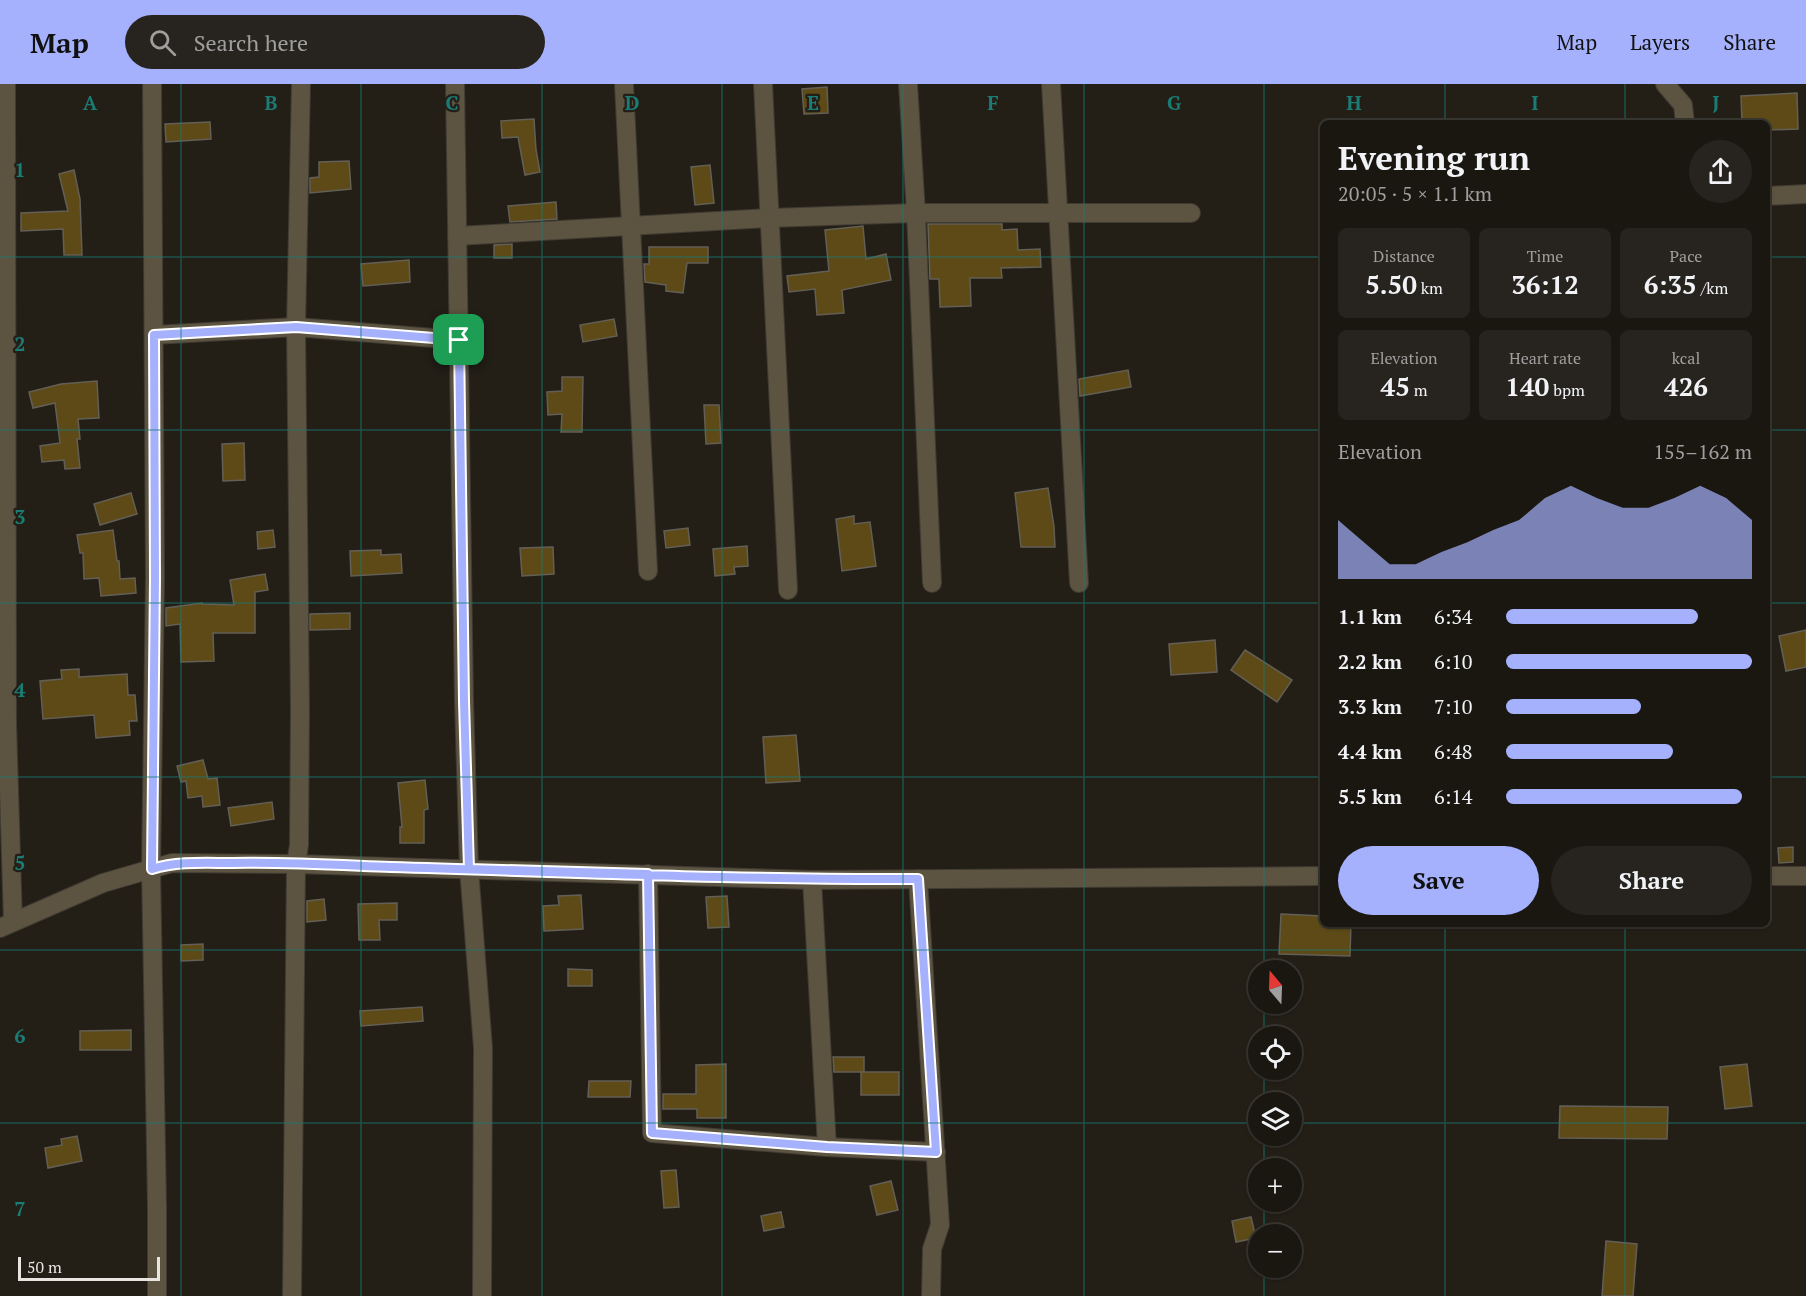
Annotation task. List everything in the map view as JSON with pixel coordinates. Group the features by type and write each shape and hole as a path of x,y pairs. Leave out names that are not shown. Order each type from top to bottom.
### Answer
{"street":[{"path":"6,84 7,925 103,883 172,863 296,864 812,880 1320,876"},
{"path":"152,84 155,578 152,869 157,1296"},
{"path":"292,1296 296,864 299,845 300,711 296,327 301,84"},
{"path":"455,84 464,701 469,869 483,1048 482,1296"},
{"path":"624,84 648,571"},
{"path":"763,84 788,590"},
{"path":"908,84 932,583"},
{"path":"1051,84 1079,583"},
{"path":"1665,84 1683,105 1685,120"},
{"path":"1770,196 1806,194"},
{"path":"457,236 771,218 916,213 1191,213"},
{"path":"154,335 296,327 459,340"},
{"path":"648,874 652,1133 827,1147 936,1152"},
{"path":"1770,876 1806,876"},
{"path":"918,879 940,1225 932,1249 931,1296"},
{"path":"812,880 827,1147"}],"building":[{"path":"827,87 828,113 804,114 802,89"},
{"path":"1797,93 1798,129 1770,130 1770,120 1742,120 1741,96"},
{"path":"534,119 540,172 525,175 518,137 502,138 501,121"},
{"path":"210,122 211,139 166,142 165,124"},
{"path":"349,161 351,189 310,193 310,178 319,177 319,162"},
{"path":"710,165 714,203 695,205 691,167"},
{"path":"74,170 80,199 82,255 64,255 63,229 21,231 21,213 68,211 59,174"},
{"path":"556,202 557,219 510,222 508,206"},
{"path":"928,224 1002,224 1002,230 1017,229 1018,250 1040,249 1041,267 1001,268 1002,278 970,278 971,306 940,307 939,279 930,279"},
{"path":"863,226 866,259 886,254 891,280 842,290 844,313 817,315 815,289 789,292 787,276 829,271 825,230"},
{"path":"512,244 512,258 494,258 494,245"},
{"path":"649,247 708,247 708,263 687,263 683,293 666,291 666,285 645,282 644,264 649,264"},
{"path":"409,260 410,282 363,286 361,264"},
{"path":"614,319 617,336 583,342 580,325"},
{"path":"1128,370 1131,387 1080,396 1079,379"},
{"path":"562,377 583,377 582,432 561,432 562,414 548,415 547,392 562,391"},
{"path":"97,381 99,418 78,419 80,439 77,439 80,468 65,469 64,460 42,462 40,446 60,443 55,403 33,408 29,392 61,384"},
{"path":"704,405 719,405 721,443 706,444"},
{"path":"244,443 245,480 223,481 222,444"},
{"path":"1048,488 1055,547 1021,547 1015,493"},
{"path":"131,493 137,514 100,525 94,504"},
{"path":"854,516 854,524 870,522 876,566 842,571 836,519"},
{"path":"688,528 690,545 666,548 664,531"},
{"path":"113,530 120,579 135,578 136,593 101,596 99,578 84,579 83,553 80,553 77,535"},
{"path":"273,530 275,547 258,549 257,532"},
{"path":"747,546 748,566 734,567 735,574 715,576 713,549"},
{"path":"553,547 554,574 522,576 520,548"},
{"path":"381,550 381,555 401,554 402,573 351,576 350,551"},
{"path":"265,574 268,590 255,592 255,633 213,633 214,661 181,662 180,624 166,626 166,608 202,603 234,605 230,580"},
{"path":"350,613 350,629 310,630 310,614"},
{"path":"1806,630 1806,667 1786,671 1779,636"},
{"path":"1215,640 1217,672 1171,675 1169,644"},
{"path":"1245,650 1292,680 1277,702 1231,670"},
{"path":"79,669 79,677 127,674 128,695 135,695 137,721 129,721 130,735 96,738 94,715 43,719 40,681 62,679 61,670"},
{"path":"796,735 800,781 766,783 763,737"},
{"path":"203,760 208,779 217,778 220,805 203,807 202,796 188,798 186,781 181,782 177,766"},
{"path":"425,780 428,809 424,810 424,843 400,843 400,827 402,827 398,783"},
{"path":"272,802 274,819 231,826 228,808"},
{"path":"1793,847 1793,862 1779,863 1778,848"},
{"path":"581,895 583,929 544,931 543,906 559,905 558,896"},
{"path":"727,896 729,927 708,928 706,897"},
{"path":"324,899 326,920 307,922 307,901"},
{"path":"397,903 397,920 379,920 380,940 359,940 358,904"},
{"path":"1281,914 1320,916 1320,927 1351,927 1350,956 1279,954"},
{"path":"203,944 203,960 181,961 181,945"},
{"path":"568,969 592,970 592,986 568,986"},
{"path":"422,1007 423,1021 361,1026 360,1011"},
{"path":"131,1030 131,1050 80,1050 80,1031"},
{"path":"833,1057 864,1057 864,1072 834,1072"},
{"path":"726,1064 726,1118 697,1118 697,1109 663,1109 663,1094 696,1094 696,1065"},
{"path":"1747,1064 1752,1106 1725,1109 1720,1067"},
{"path":"861,1072 899,1072 899,1095 861,1095"},
{"path":"589,1081 631,1081 630,1097 588,1097"},
{"path":"1560,1106 1668,1107 1667,1139 1559,1138"},
{"path":"77,1136 82,1161 48,1168 45,1148 62,1145 61,1139"},
{"path":"676,1170 679,1207 664,1208 661,1171"},
{"path":"891,1181 898,1210 877,1215 870,1186"},
{"path":"781,1212 784,1227 764,1231 761,1216"},
{"path":"1251,1217 1253,1224 1248,1224 1248,1240 1236,1242 1232,1221"},
{"path":"1606,1241 1637,1244 1633,1296 1602,1296"}],"route":[{"path":"459,340 296,327 154,335 155,578 152,869 172,863 254,862 296,864 469,869 648,874 812,880 918,879 936,1152 827,1147 652,1133 648,874 558,872 469,869 464,701 459,340"}]}
